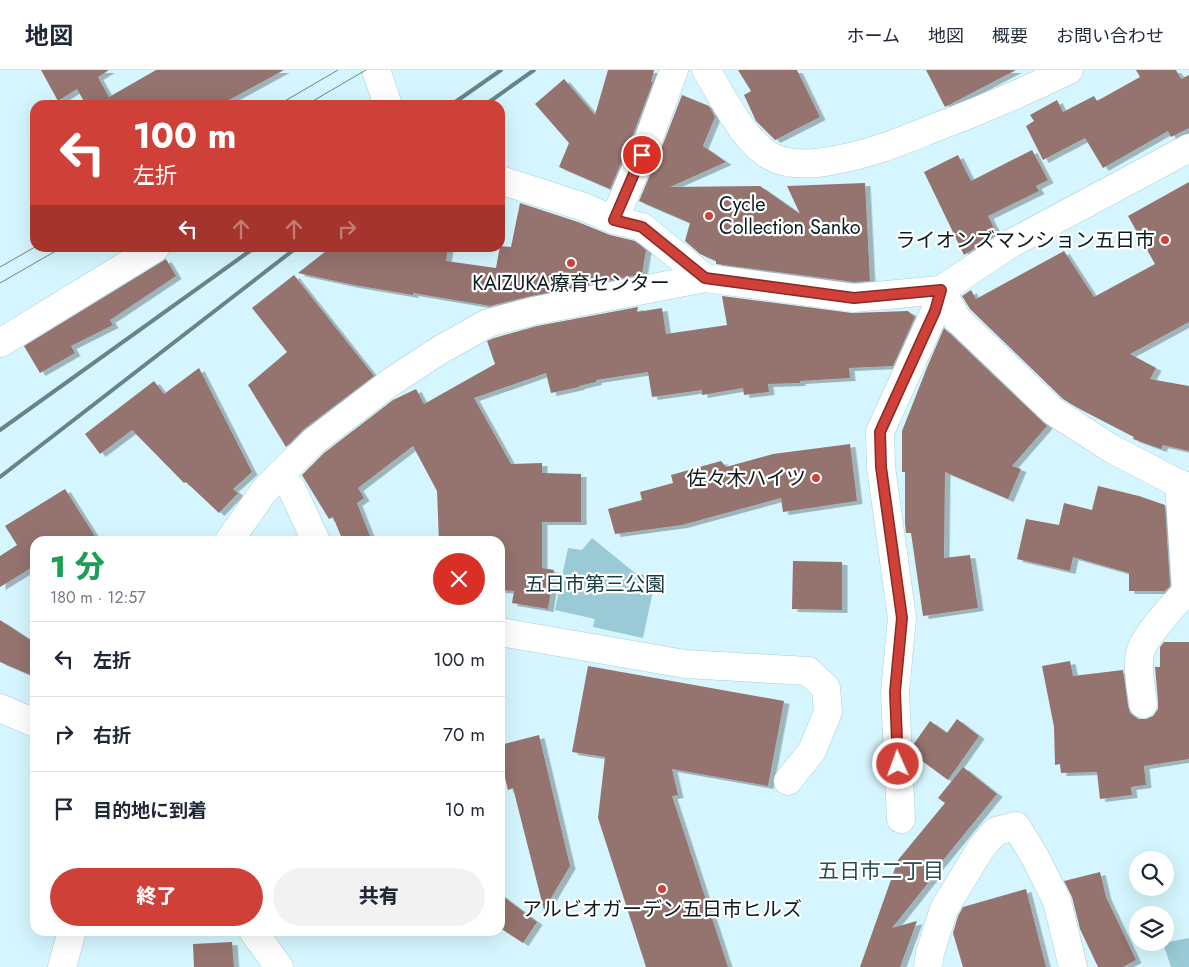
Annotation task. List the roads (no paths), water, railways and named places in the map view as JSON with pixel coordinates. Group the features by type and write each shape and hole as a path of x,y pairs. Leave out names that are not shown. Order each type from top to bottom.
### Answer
{"street":[{"path":"376,70 386,100"},
{"path":"614,220 649,138 674,70"},
{"path":"706,70 745,133 760,148 780,161 801,163 838,160 912,137 1018,95 1069,70"},
{"path":"232,536 249,511 279,474 314,441 378,390 440,350 488,323 534,311 705,278 854,298 941,290 1010,244 1189,148"},
{"path":"505,182 584,207 614,220 642,227 705,278"},
{"path":"0,343 148,252"},
{"path":"941,290 957,319 1053,411 1112,449 1184,485 1186,591 1149,636 1140,650 1139,666 1143,704"},
{"path":"901,819 895,692 902,618 881,467 880,432 935,311 941,290"},
{"path":"279,474 292,489 314,536"},
{"path":"505,633 685,664 808,671 826,688 828,712 812,751 788,781"},
{"path":"0,708 30,721"},
{"path":"928,967 930,953 944,909 986,842 996,831 1016,826 1036,857 1057,902 1073,967"},
{"path":"62,967 71,936"},
{"path":"257,936 280,967"}],"tram line":[{"path":"287,100 338,70"},
{"path":"315,100 366,70"},
{"path":"0,267 30,250"},
{"path":"0,283 54,252"}],"railway":[{"path":"458,100 501,70"},
{"path":"492,100 534,70"},
{"path":"0,430 248,252"},
{"path":"0,477 291,252"}],"place":[{"name":"Cycle Collection Sanko","path":"709,216"},
{"name":"ライオンズマンション五日市","path":"1165,240"},
{"name":"KAIZUKA療育センター","path":"571,263"},
{"name":"佐々木ハイツ","path":"816,478"},
{"name":"アルビオガーデン五日市ヒルズ","path":"662,889"}],"district":[{"name":"五日市二丁目","path":"881,871"}],"park label":[{"name":"五日市第三公園","path":"595,584"}]}
